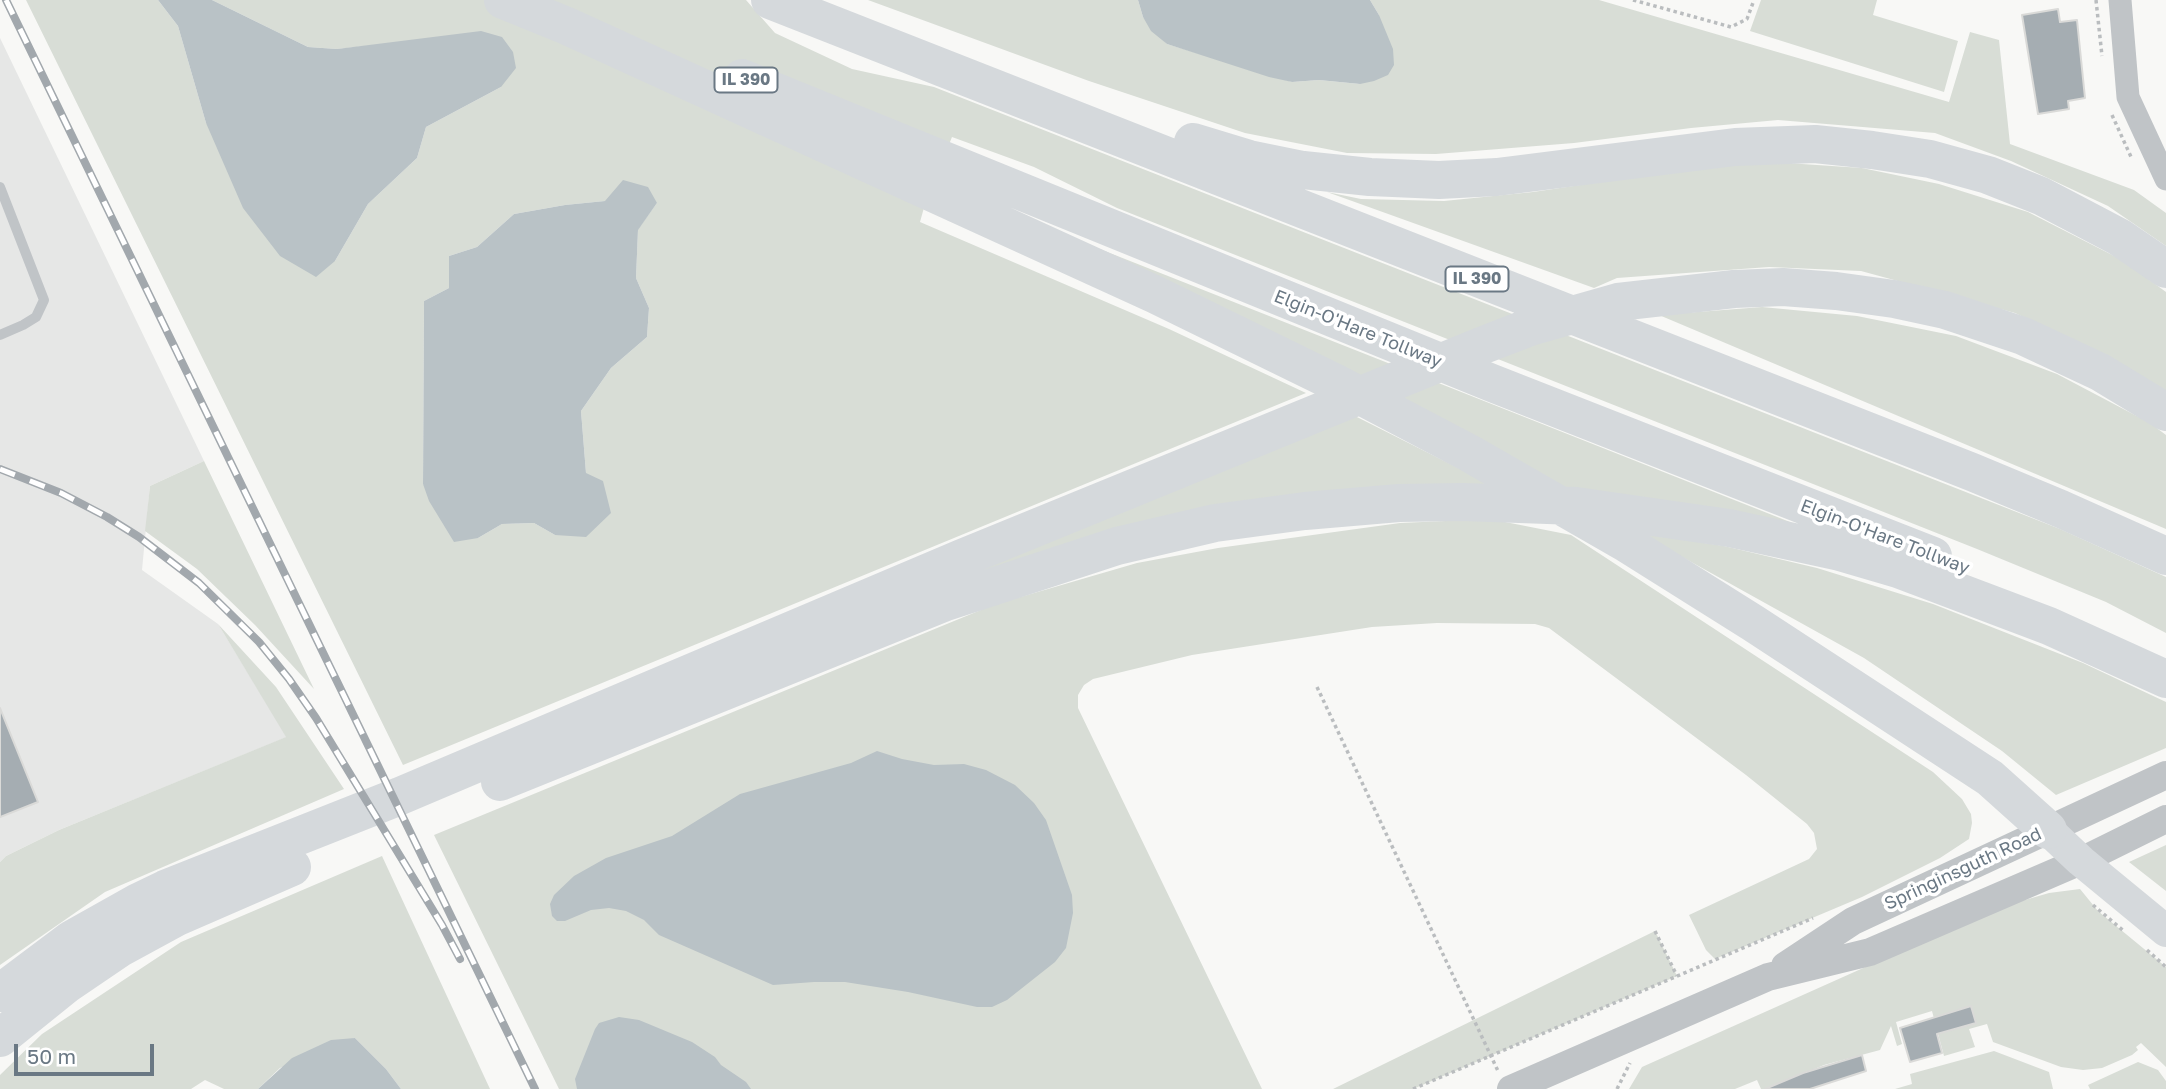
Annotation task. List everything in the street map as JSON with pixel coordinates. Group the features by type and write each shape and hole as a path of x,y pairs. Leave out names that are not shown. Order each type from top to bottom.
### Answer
{"highway":[{"path":"503,0 936,176 1166,300 1336,383 1469,453 1623,542 1990,778 2048,830"},
{"name":"Elgin-O'Hare Tollway","path":"550,0 936,176 1492,383 2002,583 2166,658"},
{"name":"IL 390","path":"778,3 1985,477 2166,556"},
{"path":"864,35 911,38 1181,138 1249,159 1303,170 1439,180 1497,177 1778,144 1815,144 1930,159 1988,175 2040,196 2119,236 2166,269"},
{"path":"0,1038 67,984 149,931 225,895 323,841 455,786 962,558 1530,327 1618,302 1673,294 1783,287 1836,291 1945,310 1990,323 2100,372 2166,412"},
{"path":"455,786 946,603 1118,545 1214,523 1399,503 1576,506 1729,528 1840,552 1898,569 2049,626 2166,679"},
{"path":"0,993 72,939 138,902 214,869 323,841"}],"main road":[{"path":"2048,830 2166,931"}],"street":[{"path":"2120,0 2128,97 2166,179"},
{"name":"Springinsguth Road","path":"1768,977 1853,920 2166,775"},
{"name":"Springinsguth Road","path":"1506,1083 1768,977 1870,951 2081,861 2166,819"}],"lane":[{"path":"0,187 44,300 36,317 0,335"}],"path":[{"path":"1633,0 1731,27 1747,19 1754,0"},
{"path":"1317,687 1506,1083"},
{"path":"1413,1089 1813,918"},
{"path":"1655,931 1677,976"}],"shaded area":[{"path":"26,0 158,0 178,26 206,123 335,261 368,204 417,158 426,127 501,87 405,42 337,49 308,47 212,0 746,0 775,33 852,69 934,87 2060,529 2166,577 2166,633 2106,602 1977,549 1117,208 1034,167 952,137 920,222 1169,329 1306,393 403,765","holes":["605,201 657,203 638,229 636,278 649,308 647,337 611,368 581,411 586,473 555,535 534,523 502,524 478,538 423,484 424,301 449,288 449,256 477,247 514,214"]},
{"path":"158,0 212,0 308,47 337,49 481,31 502,37 513,52 516,68 501,87 426,127 417,158 368,204 335,261 316,277 280,256 243,208 206,123 178,26"},
{"path":"868,0 1138,0 1143,17 1167,44 1292,82 1319,80 1360,84 1379,15 1370,0 1599,0 1949,102 1970,32 1999,40 2010,144 2134,190 2166,213 2166,246 2108,206 2011,161 1935,133 1778,120 1574,143 1436,154 1347,153 1245,133 1089,81"},
{"path":"1138,0 1370,0 1393,49 1394,65 1388,75 1360,84 1319,80 1292,82 1269,77 1167,44 1151,31"},
{"path":"1761,0 1877,0 1873,15 1958,41 1944,92 1750,31"},
{"path":"0,38 204,461 150,486 142,570 218,624 287,737 59,830 6,856 0,862"},
{"path":"1772,162 1862,168 1939,184 2028,212 2122,260 2166,292 2166,393 2127,367 2015,313 1861,271 1769,267 1617,278 1594,288 1327,192 1361,199 1444,201 1533,192 1688,169"},
{"path":"623,180 648,187 657,203 638,230 636,278 649,308 647,337 611,368 581,411 586,473 603,481 611,513 586,537 555,535 534,523 502,524 478,538 454,542 429,501 423,484 424,301 449,288 449,256 477,247 514,214 605,201"},
{"path":"1077,240 1795,524 1559,488"},
{"path":"1762,307 1857,316 1956,336 2057,374 2150,423 2166,435 2166,529 1659,315"},
{"path":"1353,415 1494,486 964,579 961,572"},
{"path":"204,461 314,689 255,625 197,569 145,531 150,486"},
{"path":"1490,519 1571,535 1933,772 1962,799 1971,814 1969,839 1940,858 1862,897 1715,959 1706,950 1689,915 1809,859 1817,849 1814,833 1807,824 1746,775 1549,628 1535,624 1437,623 1372,627 1192,655 1093,679 1084,685 1078,695 1078,708 1262,1089 559,1089 434,835 993,605 1137,563 1218,548 1400,523"},
{"path":"1639,533 1724,546 1817,568 1933,604 2083,663 2166,702 2166,748 2056,795 2002,751 1864,658"},
{"path":"218,624 276,687 344,789 105,892 0,965 0,862 6,856 59,830 286,737"},
{"path":"877,751 934,765 964,764 986,770 1015,785 1034,803 1046,820 1072,895 1073,913 1066,948 1055,962 1007,1000 992,1007 977,1007 845,982 773,985 659,935 644,920 626,911 609,908 591,910 565,921 557,921 552,916 550,904 554,895 574,876 606,858 672,836 740,794 851,763"},
{"path":"2166,845 2166,891 2129,862"},
{"path":"382,856 490,1089 401,1089 386,1069 355,1038 280,1068 258,1089 224,1089 205,1080 191,1089 0,1089 0,1075 42,1034 181,942"},
{"path":"2080,889 2098,911 2166,967 2166,1067 2141,1043 2132,1055 2102,1068 2083,1070 2061,1067 1993,1042 1987,1024 1969,1029 1975,1047 1944,1056 1932,1011 1896,1022 1902,1044 1897,1046 1891,1026 1880,1050 1824,1065 1766,1089 1761,1089 1757,1080 1735,1089 1629,1089 1642,1067 1957,926 2011,904 2049,893"},
{"path":"1655,931 1677,976 1413,1089 1333,1089"},
{"path":"619,1017 639,1020 692,1042 715,1057 751,1089 577,1089 575,1079 595,1029 599,1023"},
{"path":"355,1038 386,1069 401,1089 258,1089 292,1058 331,1040"},
{"path":"1994,1051 2049,1072 2053,1089 1895,1089 1912,1084 1910,1074"},
{"path":"2138,1062 2158,1070 2166,1081 2166,1089 2090,1089 2088,1085"}],"building":[{"path":"2058,9 2060,22 2077,20 2085,98 2068,101 2069,109 2038,114 2022,15"},
{"path":"0,708 38,802 0,817"},
{"path":"1971,1006 1976,1023 1937,1034 1942,1053 1910,1062 1900,1028"},
{"path":"1862,1055 1866,1071 1810,1089 1765,1089 1803,1073"}],"railway":[{"path":"6,0 535,1089"},
{"path":"0,469 61,493 139,537 199,583 259,642 316,718 460,959"}]}
